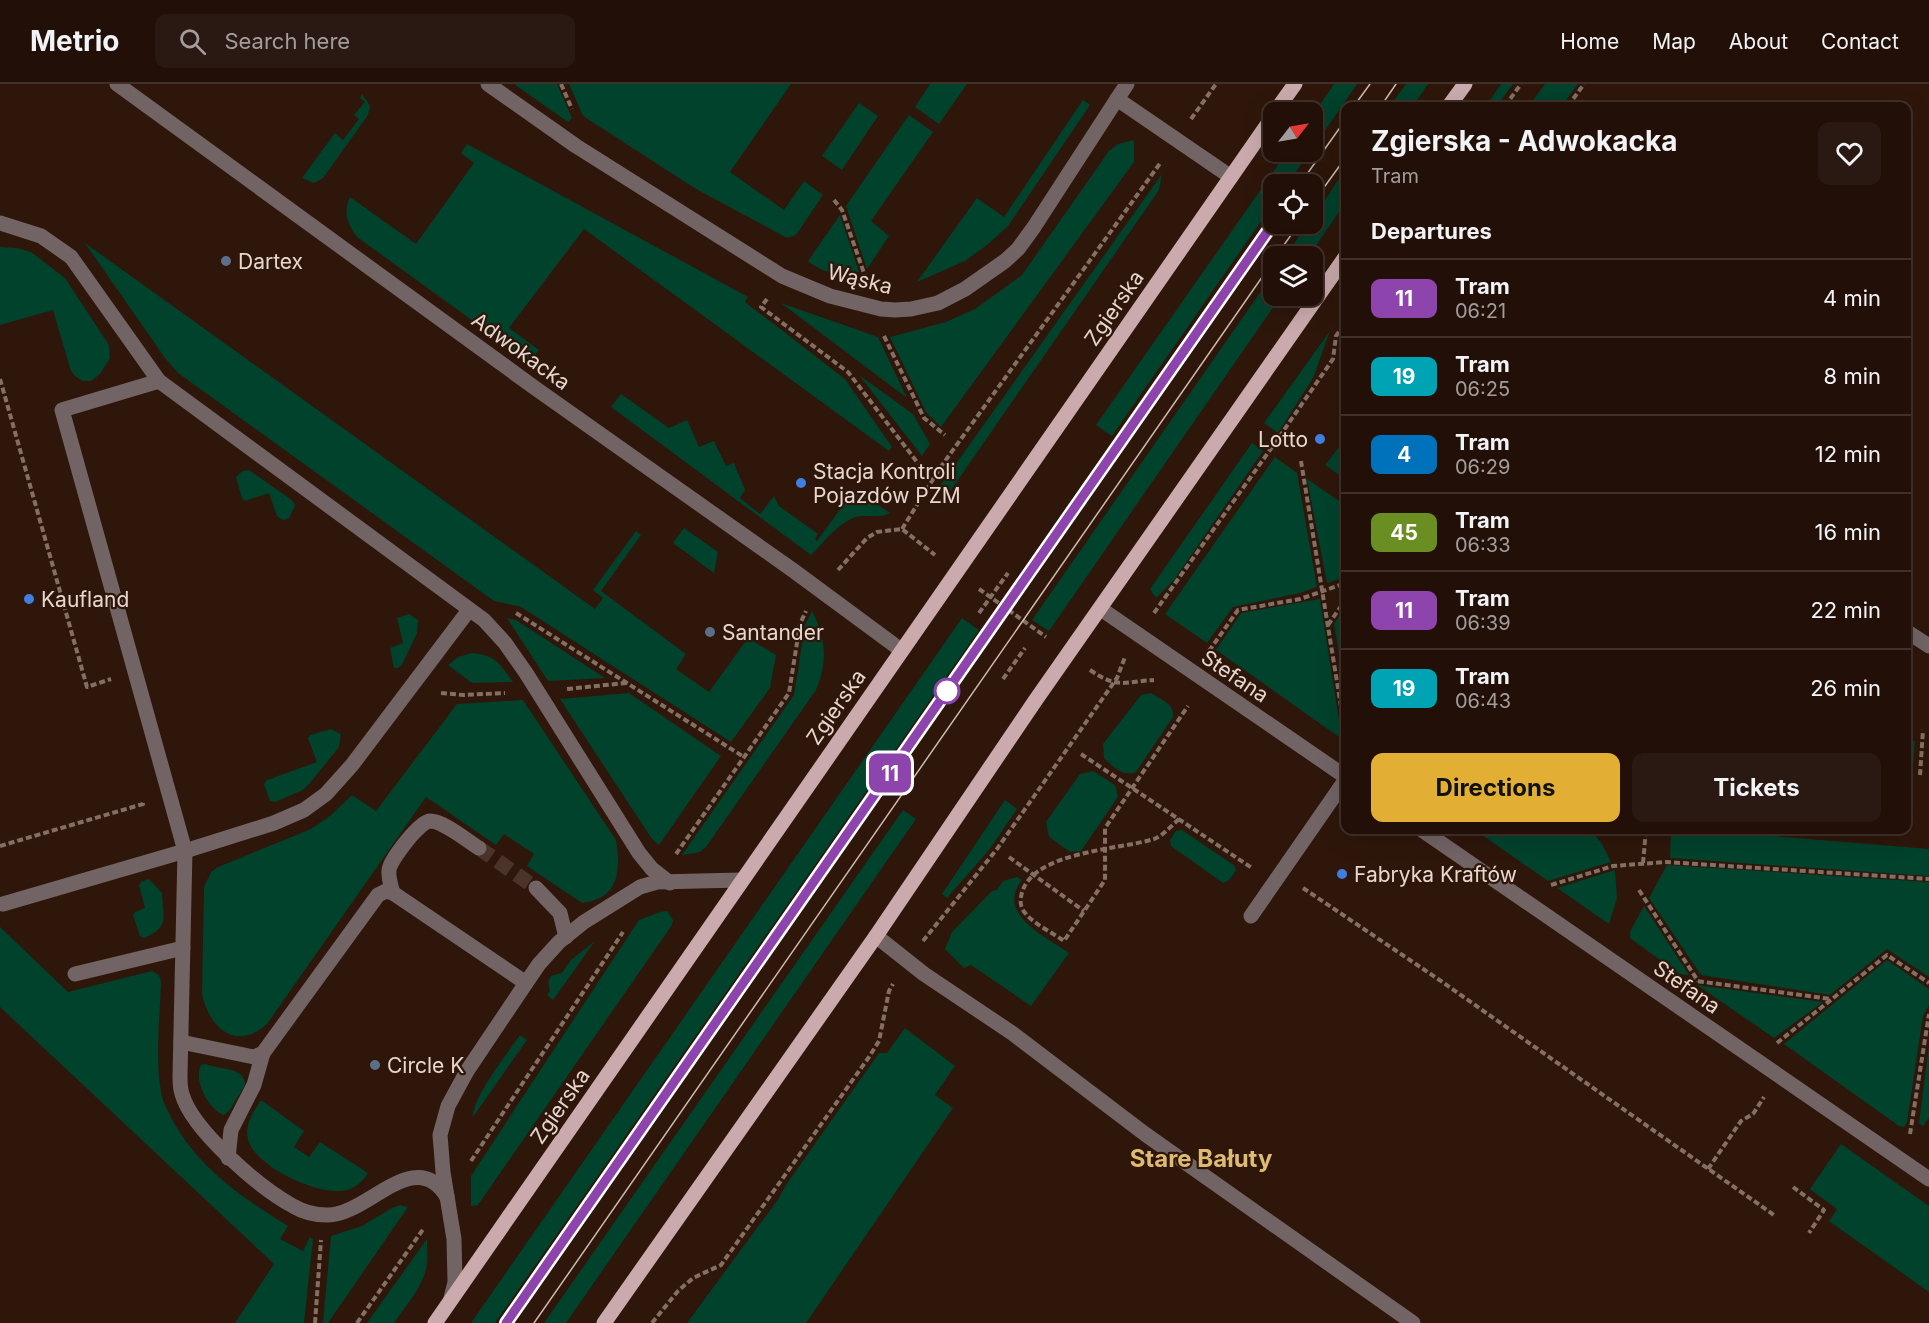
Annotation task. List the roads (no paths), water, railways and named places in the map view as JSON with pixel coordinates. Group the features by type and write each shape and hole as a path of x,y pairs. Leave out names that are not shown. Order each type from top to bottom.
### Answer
{"main road":[{"name":"Zgierska","path":"1282,102 1295,84"},
{"path":"1452,102 1465,84"},
{"name":"Zgierska","path":"435,1323 1263,130"},
{"path":"604,1323 876,936 1341,263"}],"street":[{"name":"Adwokacka","path":"117,84 544,395 902,650"},
{"name":"Wąska","path":"488,84 576,146 782,276 830,296 880,309 912,309 938,303 965,289 1005,261 1018,249 1127,84"},
{"path":"1117,99 1231,177"},
{"path":"0,222 41,236 71,257 159,381 484,620 505,643 526,673 639,853 665,880"},
{"path":"159,381 62,410 186,851 180,1076 182,1095 189,1109 228,1158 292,1206 307,1213 323,1215 347,1212 404,1179 427,1179 440,1186 446,1194"},
{"name":"Stefana","path":"1101,609 1341,775"},
{"path":"3,904 186,851 290,817 316,802 352,765 469,610"},
{"path":"1911,634 1929,646"},
{"path":"1251,915 1341,785"},
{"path":"393,893 388,872 391,863 420,825 428,821 439,822 478,848"},
{"name":"Stefana","path":"1428,834 1929,1179"},
{"path":"450,1302 455,1282 454,1239 442,1172 440,1135 448,1106 467,1071 525,983 539,964 566,937 584,922 640,886 665,880 741,880"},
{"path":"536,888 560,912 566,937"},
{"path":"228,1158 231,1130 254,1085 263,1053 378,895 386,891 393,893 525,983"},
{"path":"876,936 924,974 1012,1033 1145,1134 1413,1323"},
{"path":"75,974 183,948"},
{"path":"181,1042 254,1057 263,1053"}],"tunnel":[{"path":"479,848 536,888"}],"tram line":[{"path":"1357,102 1370,84"},
{"path":"1384,102 1396,84"},
{"path":"1307,174 1341,126"},
{"path":"1323,189 1341,164"},
{"path":"506,1323 1266,234"},
{"name":"11","path":"506,1323 1266,234"},
{"path":"1283,246 1292,234"},
{"path":"534,1323 1263,276"}],"place":[{"name":"Dartex","path":"226,261"},
{"name":"Lotto","path":"1320,439"},
{"name":"Stacja Kontroli Pojazdów PZM","path":"801,483"},
{"name":"Kaufland","path":"29,599"},
{"name":"Santander","path":"710,632"},
{"name":"Fabryka Kraftów","path":"1342,874"},
{"name":"Circle K","path":"375,1065"}],"district":[{"name":"Stare Bałuty","path":"1201,1158"}]}
